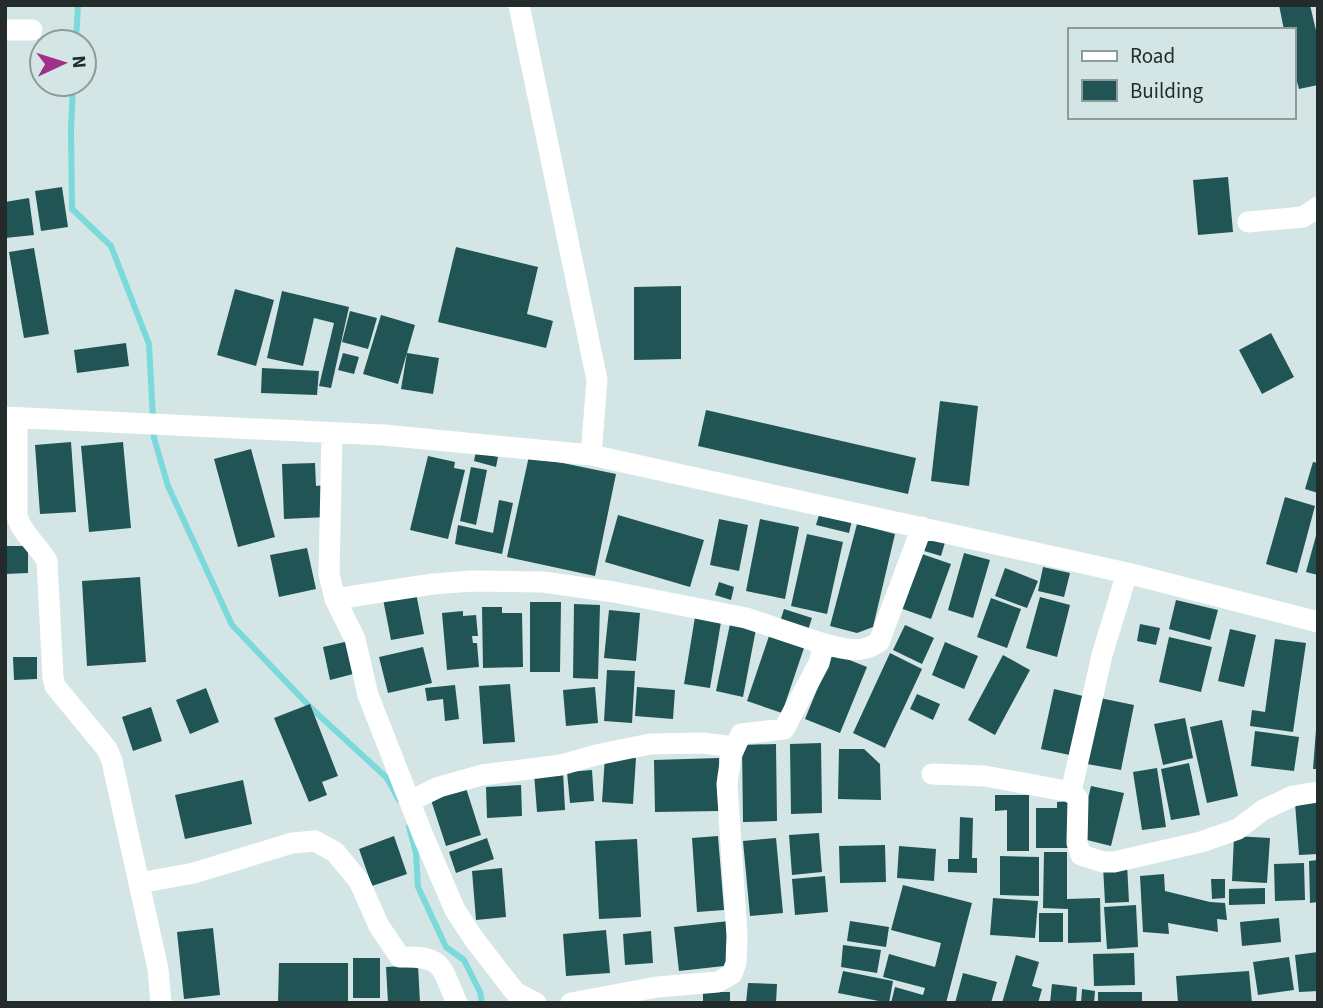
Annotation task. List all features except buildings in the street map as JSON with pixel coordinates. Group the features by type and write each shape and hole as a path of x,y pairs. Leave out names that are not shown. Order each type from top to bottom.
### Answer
{"street":[{"path":"519,5 597,380 591,454"},
{"path":"5,30 28,30"},
{"path":"1248,222 1303,217 1318,207"},
{"path":"161,1003 158,969 112,761 107,749 55,686 47,561 19,525 11,418 384,435 591,454 1126,573 1318,622"},
{"path":"332,433 329,574 335,599 355,639 368,695 455,910 516,992 536,1003"},
{"path":"335,599 433,584 472,581 543,582 614,592 746,618 824,644 866,650 879,642 922,527"},
{"path":"1071,792 1102,655 1126,573"},
{"path":"571,1003 657,987 719,982 732,974 736,963 737,936 727,785 731,756 741,734 784,729 819,663 824,644"},
{"path":"410,801 439,787 482,775 561,765 650,744 702,743 735,747"},
{"path":"932,774 985,776 1071,792 1078,799 1077,843 1081,855 1103,862 1114,862 1201,842 1238,829 1263,810 1293,796 1318,792"},
{"path":"139,883 194,873 292,843 315,841 335,852 359,881 379,926 400,957 426,957 439,964 457,1003"}],"waterway":[{"path":"77,28 78,5"},
{"path":"72,98 72,209 111,246 149,344 154,438 168,486 232,625 311,708 387,778 399,800"},
{"path":"409,827 416,853 418,887 446,947 464,960 480,992 482,1003"}]}
